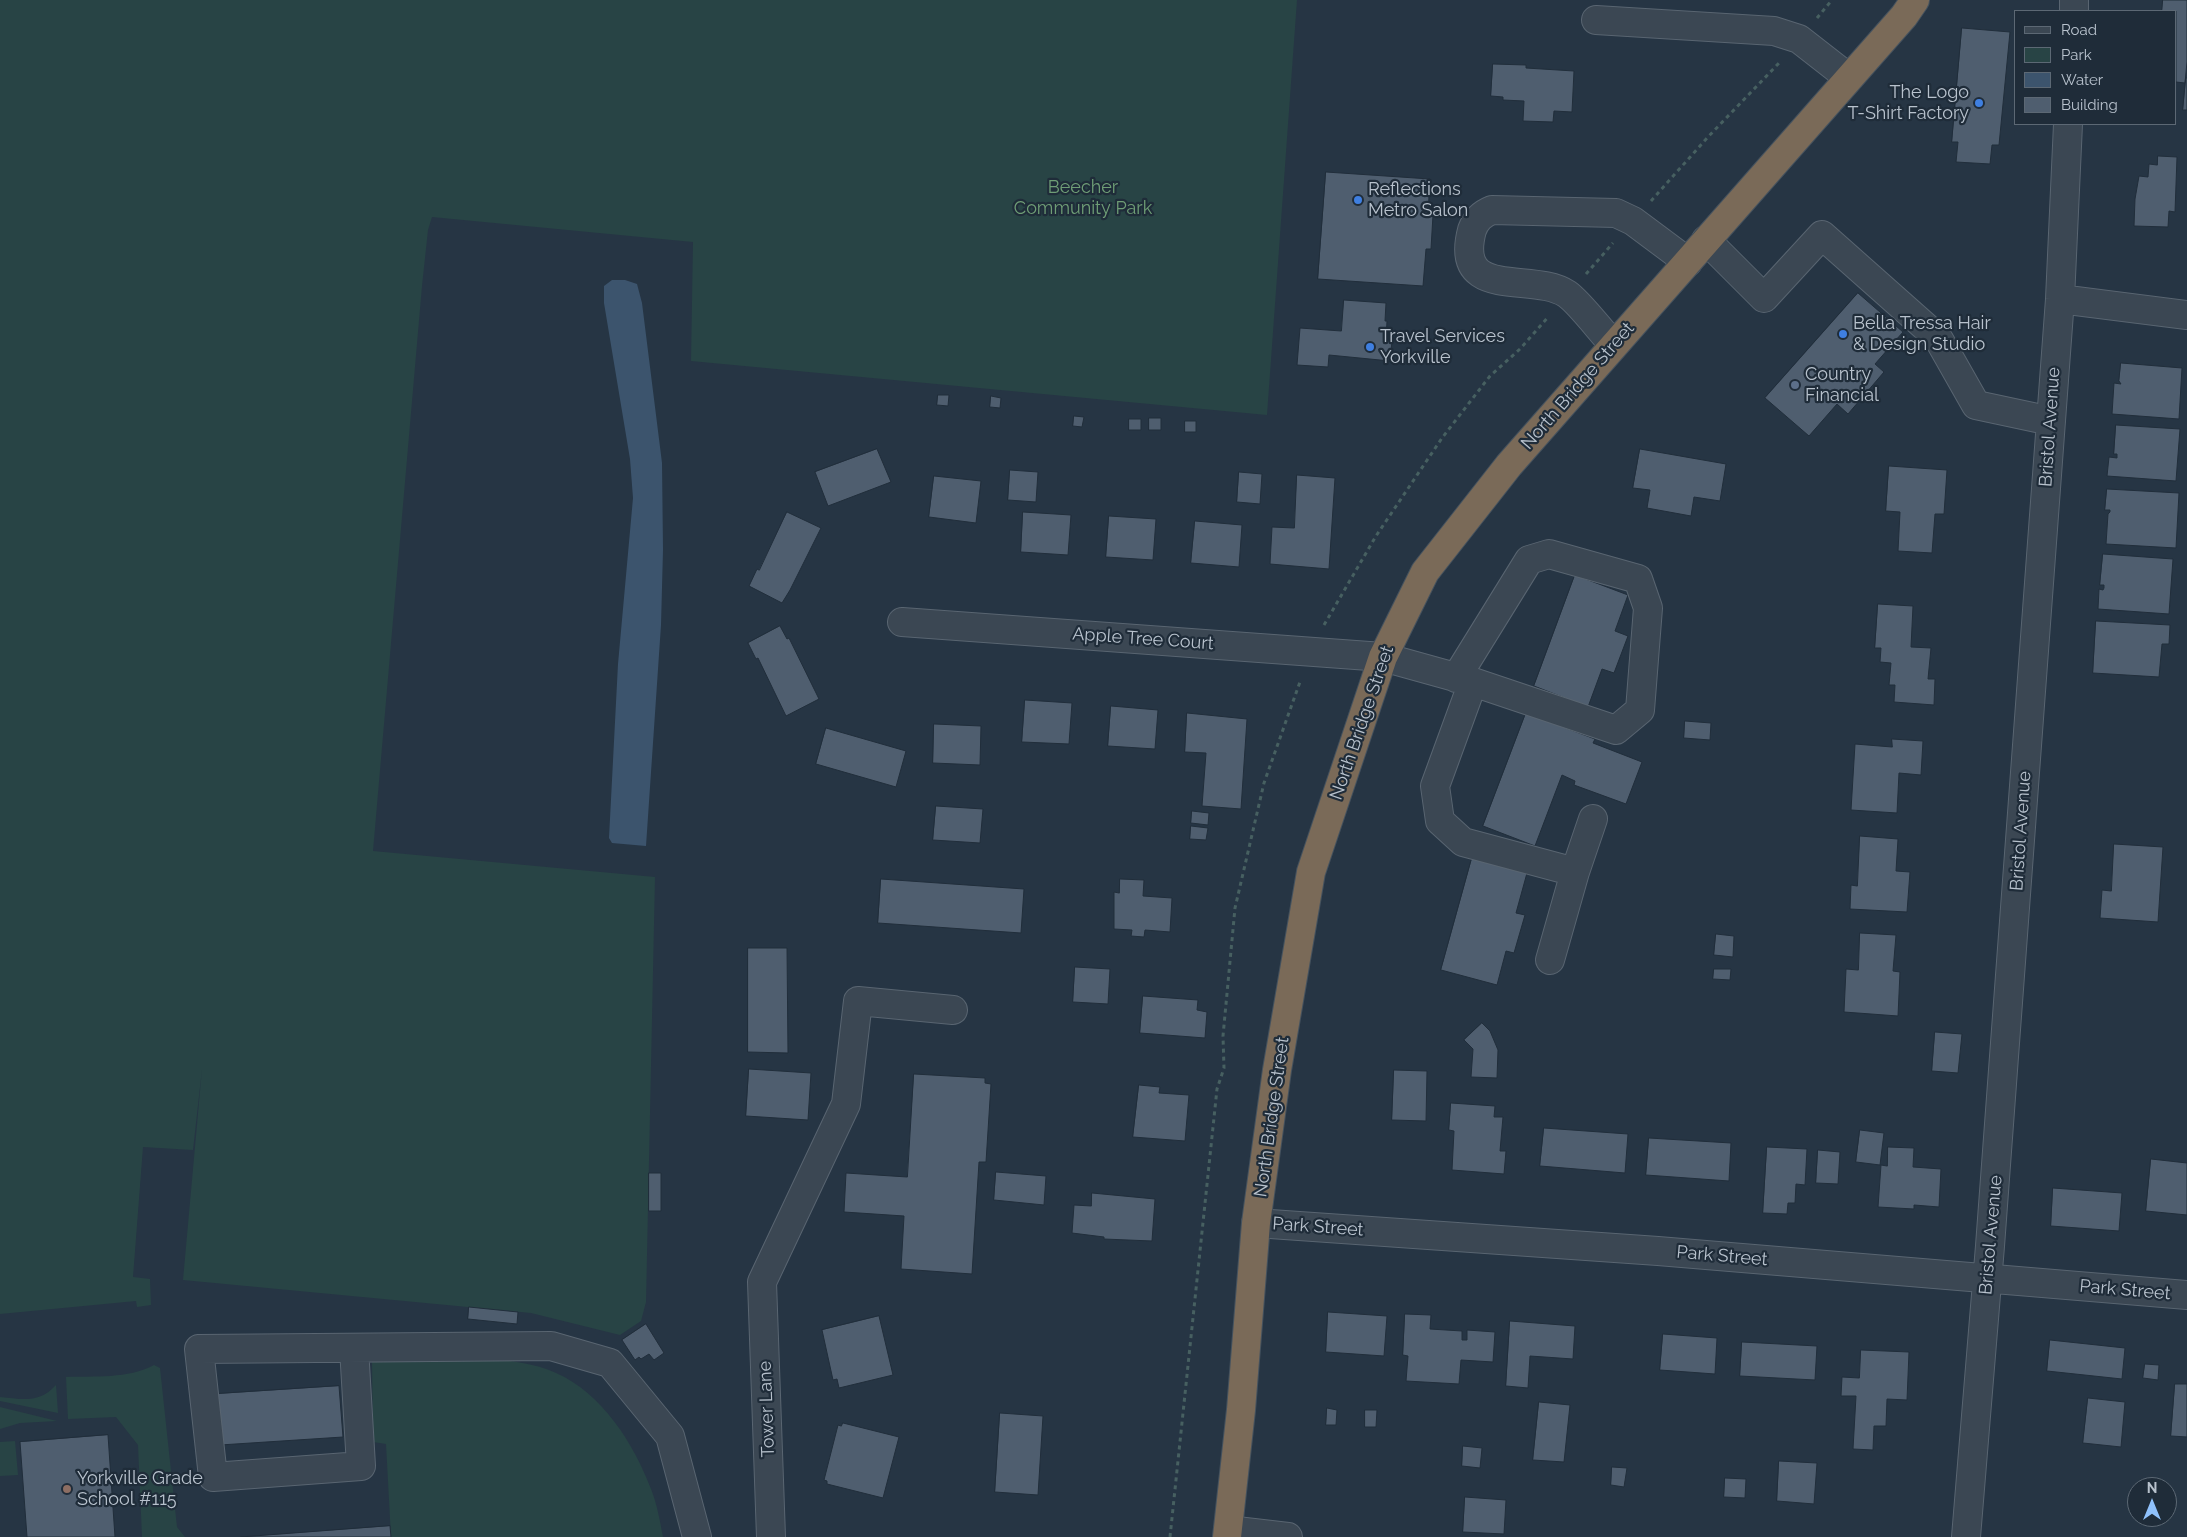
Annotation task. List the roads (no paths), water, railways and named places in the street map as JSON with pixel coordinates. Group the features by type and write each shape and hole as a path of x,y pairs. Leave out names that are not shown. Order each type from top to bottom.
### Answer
{"highway":[{"name":"North Bridge Street","path":"1227,1533 1241,1410 1256,1222 1278,1070 1311,872 1383,657 1425,572 1509,465 1904,16 1915,0"}],"street":[{"path":"1596,20 1774,31 1799,39 1849,78"},
{"name":"Bristol Avenue","path":"1966,1537 2060,299 2068,125"},
{"path":"1614,345 1568,294 1551,287 1492,280 1478,272 1471,261 1469,244 1473,227 1481,214 1492,210 1616,213 1633,220 1688,262"},
{"path":"1706,240 1764,298 1822,235 1938,338 1976,405 2051,421"},
{"path":"2060,299 2187,315"},
{"name":"Apple Tree Court","path":"902,622 1383,657 1465,680 1616,730 1640,710 1648,608 1638,579 1549,554 1529,560 1465,680"},
{"path":"1465,680 1435,786 1440,821 1463,842 1575,872"},
{"path":"1550,960 1575,872 1593,819"},
{"name":"Tower Lane","path":"771,1537 762,1282 846,1104 858,1001 953,1010"},
{"name":"Park Street","path":"1256,1222 1658,1251 2187,1295"},
{"path":"354,1348 361,1466 213,1477 199,1349 551,1346 610,1363 670,1436 697,1537"},
{"path":"1227,1533 1288,1537"}],"water":[{"path":"612,280 625,280 637,284 642,303 662,463 663,550 661,625 646,846 612,843 609,838 618,664 633,498 630,459 604,303 604,286"}],"place":[{"name":"The Logo T-Shirt Factory","path":"1979,103"},
{"name":"Reflections Metro Salon","path":"1358,200"},
{"name":"Bella Tressa Hair & Design Studio","path":"1843,334"},
{"name":"Travel Services Yorkville","path":"1370,347"},
{"name":"Country Financial","path":"1795,385"},
{"name":"Yorkville Grade School #115","path":"67,1489"}],"park label":[{"name":"Beecher Community Park","path":"1083,198"}]}
